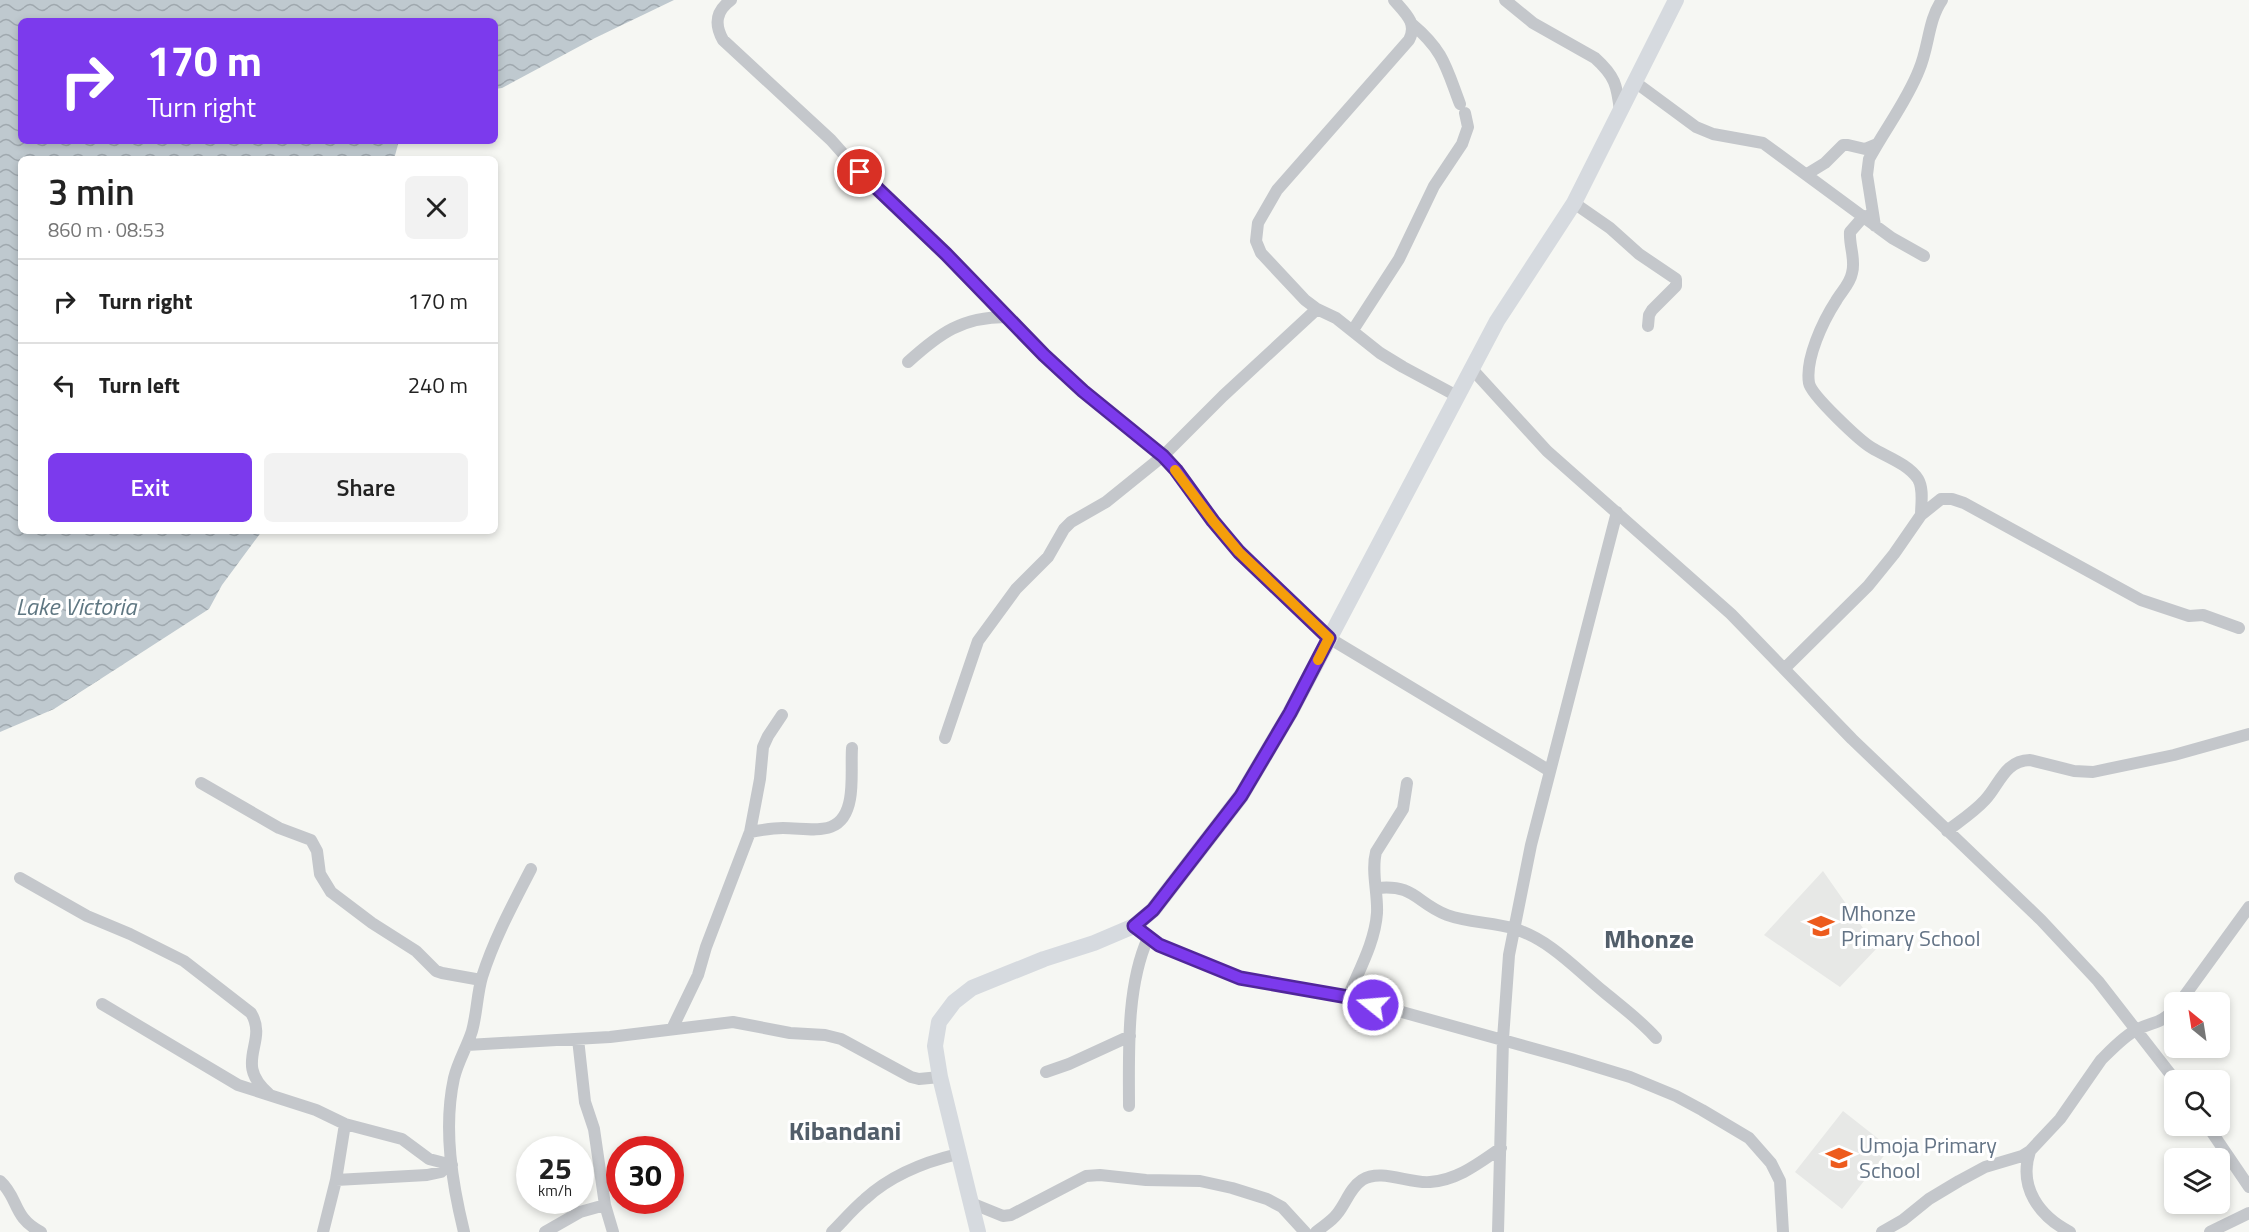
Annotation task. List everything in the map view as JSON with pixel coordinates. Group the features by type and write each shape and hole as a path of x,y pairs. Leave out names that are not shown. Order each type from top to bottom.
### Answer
{"main road":[{"path":"978,1232 940,1077 935,1046 939,1022 954,1002 972,988 1134,926 1153,910 1241,796 1290,713 1456,396 1514,292 1539,259 1574,203 1676,0"}],"street":[{"path":"731,0 717,16 718,32 723,40 831,140 863,176 922,231 1083,391 1163,456 1239,552 1329,638 1550,771"},
{"path":"1353,330 1402,253 1434,186 1462,144 1468,127 1442,56 1425,35 1412,24 1394,0"},
{"path":"1505,0 1533,23 1595,58 1603,65 1616,83 1620,112"},
{"path":"1875,226 1867,175 1869,159 1919,70 1932,21 1942,0"},
{"path":"1412,24 1413,32 1409,40 1278,190 1258,223 1256,241 1261,253 1290,286 1317,309 1336,318 1395,363 1456,396"},
{"path":"1635,82 1696,127 1713,134 1763,143 1875,226 1924,256"},
{"path":"1807,174 1825,163 1843,146 1865,149 1877,144"},
{"path":"1574,203 1610,228 1639,254 1676,279 1676,286 1649,315 1648,326"},
{"path":"1864,216 1850,232 1852,274 1832,307 1817,342 1809,364 1809,385 1820,401 1861,440 1916,477 1921,487 1921,515"},
{"path":"945,738 974,650 985,628 1016,589 1041,566 1064,529 1071,522 1106,502 1163,456 1223,396 1317,309"},
{"path":"908,362 930,343 959,324 978,319 1006,317"},
{"path":"1472,369 1547,451 1731,614 1845,732 2074,953 2168,1070"},
{"path":"1785,668 1868,586 1921,515 1941,498 1964,503 2141,600 2189,616 2203,615 2239,628"},
{"path":"1498,1232 1503,1039 1509,955 1530,845 1617,512"},
{"path":"672,1029 698,975 706,947 750,832 760,779 760,758 763,747 782,715"},
{"path":"1947,831 1987,798 2008,768 2023,760 2074,771 2093,772 2164,758 2249,734"},
{"path":"750,832 782,828 822,831 842,820 850,801 852,748"},
{"path":"201,783 279,828 311,840 317,851 320,874 327,888 372,923 416,951 436,970 442,974 481,980"},
{"path":"1348,997 1374,931 1377,916 1374,860 1376,852 1403,809 1407,783"},
{"path":"464,1232 450,1165 450,1109 454,1080 474,1022 481,980 495,940 531,869"},
{"path":"20,878 87,916 184,961 251,1013 257,1022 251,1061 252,1072 257,1082 271,1096"},
{"path":"1377,888 1402,888 1444,914 1476,923 1514,929 1537,940 1564,957 1637,1018 1656,1038"},
{"path":"2187,992 2249,907"},
{"path":"1134,926 1159,945 1240,978 1348,997 1503,1039 1630,1077 1702,1110 1749,1138 1771,1163 1780,1181 1783,1232"},
{"path":"1129,1106 1130,1036 1136,970 1148,938"},
{"path":"102,1004 238,1085 316,1110 345,1124 402,1139 429,1159 450,1165"},
{"path":"1882,1232 1959,1181 1985,1167 2022,1156 2030,1151 2060,1119 2101,1060 2137,1029 2157,1024 2164,1018"},
{"path":"467,1045 628,1036 734,1022 790,1033 825,1035 855,1045 911,1077 927,1079 940,1077"},
{"path":"1046,1072 1130,1036"},
{"path":"579,1039 585,1102 597,1144 605,1205 613,1232"},
{"path":"323,1232 336,1180 345,1124"},
{"path":"2214,1136 2249,1187"},
{"path":"1316,1232 1333,1219 1362,1180 1374,1176 1418,1182 1447,1179 1460,1174 1501,1148"},
{"path":"2030,1151 2026,1162 2027,1182 2034,1202 2048,1219 2070,1232"},
{"path":"831,1232 885,1183 915,1167 958,1155"},
{"path":"336,1180 427,1175 441,1172 450,1165"},
{"path":"971,1203 999,1215 1011,1215 1071,1183 1094,1174 1146,1180 1200,1181 1267,1199 1282,1207 1305,1232"},
{"path":"0,1181 21,1217 41,1232"},
{"path":"545,1232 580,1212 605,1205"},
{"path":"2210,1232 2249,1213"}],"shaded area":[{"path":"1823,871 1877,948 1840,987 1764,935"},
{"path":"1843,1111 1890,1148 1842,1209 1795,1172"}],"water":[{"name":"Lake Victoria","path":"0,0 674,0 498,89 498,18 18,18 18,144 398,144 395,156 18,156 18,534 260,534 222,585 209,609 54,709 0,732"}],"slow traffic":[{"path":"1175,470 1239,552 1329,638 1318,660"}],"place":[{"name":"Mhonze Primary School","path":"1821,926"},
{"name":"Umoja Primary School","path":"1839,1158"}],"district":[{"name":"Mhonze","path":"1649,938"},
{"name":"Kibandani","path":"845,1130"}],"route":[{"path":"860,172 946,254 1044,355 1083,391 1163,456 1239,552 1329,638 1290,713 1241,796 1153,910 1134,926 1159,945 1240,978 1348,997 1373,1005"}]}
